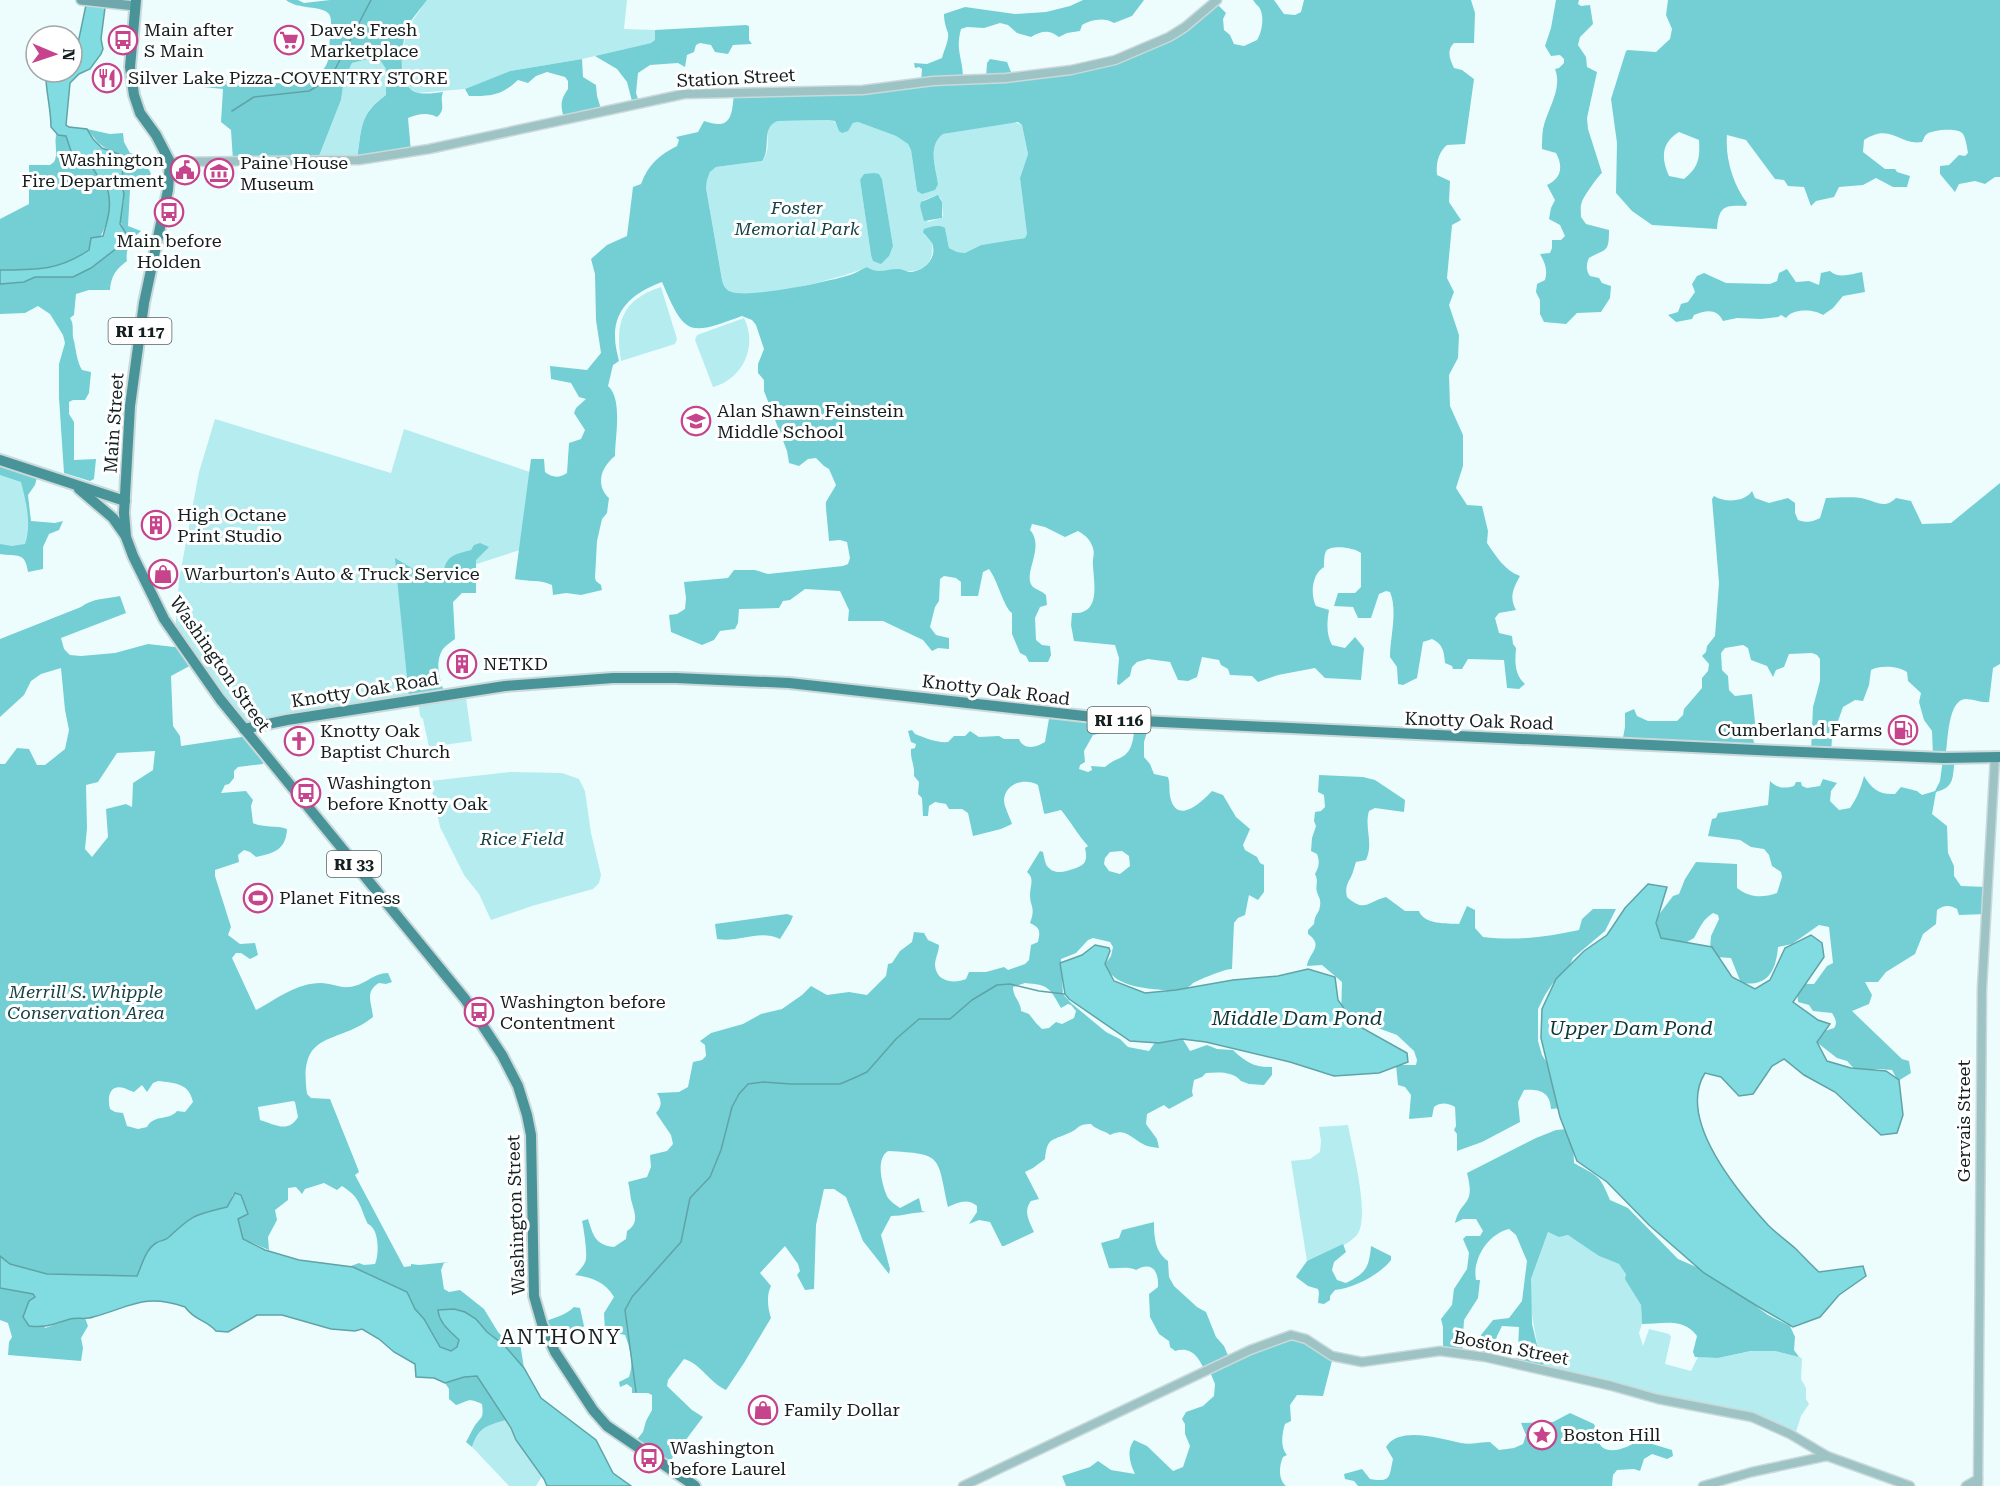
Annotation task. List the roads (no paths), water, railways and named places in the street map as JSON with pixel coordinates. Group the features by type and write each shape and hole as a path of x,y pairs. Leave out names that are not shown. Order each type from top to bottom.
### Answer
{"main road":[{"path":"81,0 135,3 130,67 134,95 140,113 171,162"},
{"name":"Main Street","path":"125,501 135,357 168,190 171,162"},
{"name":"RI 33","path":"0,460 125,501"},
{"name":"RI 33","path":"76,486 113,518 126,537"},
{"name":"Washington Street","path":"125,501 126,537 137,567 164,619 220,699 465,999 518,1086 531,1135 534,1296 542,1324 555,1352 606,1426 695,1486"},
{"name":"Knotty Oak Road","path":"244,729 465,690 538,682 658,677 789,683 1120,720 1943,758 1998,757"}],"street":[{"name":"Station Street","path":"171,162 359,160 439,147 684,94 863,90 933,81 1027,76 1071,70 1115,60 1169,37 1185,27 1217,0"},
{"name":"Gervais Street","path":"1978,1483 1982,1000 1998,757"},
{"name":"Boston Street","path":"963,1486 1250,1350 1291,1335 1306,1339 1332,1356 1356,1361 1378,1361 1440,1351 1460,1353 1517,1364 1658,1399 1752,1417 1790,1434 1827,1456 1910,1486"},
{"path":"1703,1486 1752,1472 1827,1456"},
{"path":"1966,1486 1978,1483"}],"water":[{"path":"87,0 106,0 101,39 103,49 90,69 84,72 84,24 82,24"},
{"path":"46,84 70,84 66,125 87,129 102,148 119,154 123,162 124,194 120,224 127,235 117,248 91,268 73,277 35,277 24,282 0,284 0,270 56,266 89,250 91,238 103,236 109,205 106,185 101,184 94,170 88,165 74,160 66,136 58,135 51,127"},
{"name":"Upper Dam Pond","path":"1648,884 1667,887 1656,923 1661,938 1712,947 1732,977 1755,989 1770,980 1785,948 1811,935 1822,943 1824,957 1793,1002 1818,1020 1830,1024 1817,1042 1827,1061 1851,1068 1886,1071 1899,1080 1903,1115 1897,1133 1881,1135 1835,1092 1804,1075 1784,1059 1772,1066 1753,1094 1739,1096 1721,1077 1705,1073 1698,1091 1698,1112 1704,1133 1714,1154 1741,1194 1768,1225 1819,1272 1863,1266 1866,1276 1839,1295 1820,1317 1793,1327 1704,1273 1649,1225 1607,1182 1577,1161 1560,1117 1541,1038 1542,1009 1556,979 1584,951 1607,935 1625,908"},
{"name":"Middle Dam Pond","path":"1095,945 1109,948 1105,964 1114,981 1145,993 1278,976 1308,969 1335,977 1338,1000 1355,1024 1407,1053 1408,1062 1379,1073 1334,1076 1290,1062 1206,1042 1182,1039 1159,1043 1130,1041 1065,994 1060,963 1082,955"},
{"path":"235,1193 241,1195 248,1214 238,1219 243,1239 265,1250 299,1260 353,1267 407,1292 415,1309 424,1319 440,1347 451,1351 457,1347 459,1340 443,1323 438,1310 454,1309 465,1312 476,1319 487,1332 504,1345 524,1368 541,1398 596,1440 613,1473 631,1486 547,1486 477,1376 464,1377 445,1383 434,1378 416,1377 415,1364 362,1329 355,1331 331,1329 282,1315 257,1315 228,1332 216,1331 185,1307 158,1301 138,1303 90,1318 70,1319 45,1326 29,1326 23,1317 29,1301 35,1297 33,1294 0,1288 0,1256 10,1264 47,1274 137,1276 152,1246 167,1238 195,1216 227,1207"}],"waterway":[{"path":"232,111 254,97 309,91 330,79 371,0"},
{"path":"636,1392 625,1310 632,1297 681,1242 690,1198 710,1177 721,1150 732,1107 748,1084 763,1082 840,1084 867,1072 896,1039 919,1019 950,1019 972,1000 997,985 1010,984 1065,994"}],"place":[{"name":"Main after S Main","path":"123,40"},
{"name":"Dave's Fresh Marketplace","path":"289,40"},
{"name":"Silver Lake Pizza-COVENTRY STORE","path":"107,78"},
{"name":"Washington Fire Department","path":"185,170"},
{"name":"Paine House Museum","path":"219,173"},
{"name":"Main before Holden","path":"169,212"},
{"name":"Alan Shawn Feinstein Middle School","path":"696,421"},
{"name":"High Octane Print Studio","path":"156,525"},
{"name":"Warburton's Auto & Truck Service","path":"163,574"},
{"name":"NETKD","path":"462,664"},
{"name":"Cumberland Farms","path":"1903,730"},
{"name":"Knotty Oak Baptist Church","path":"299,741"},
{"name":"Washington before Knotty Oak","path":"306,793"},
{"name":"Planet Fitness","path":"258,898"},
{"name":"Washington before Contentment","path":"479,1012"},
{"name":"Family Dollar","path":"763,1410"},
{"name":"Boston Hill","path":"1542,1435"},
{"name":"Washington before Laurel","path":"649,1458"}],"district":[{"name":"ANTHONY","path":"561,1337"}],"park label":[{"name":"Foster Memorial Park","path":"797,218"},
{"name":"Rice Field","path":"522,839"},
{"name":"Merrill S. Whipple Conservation Area","path":"86,1002"}]}
